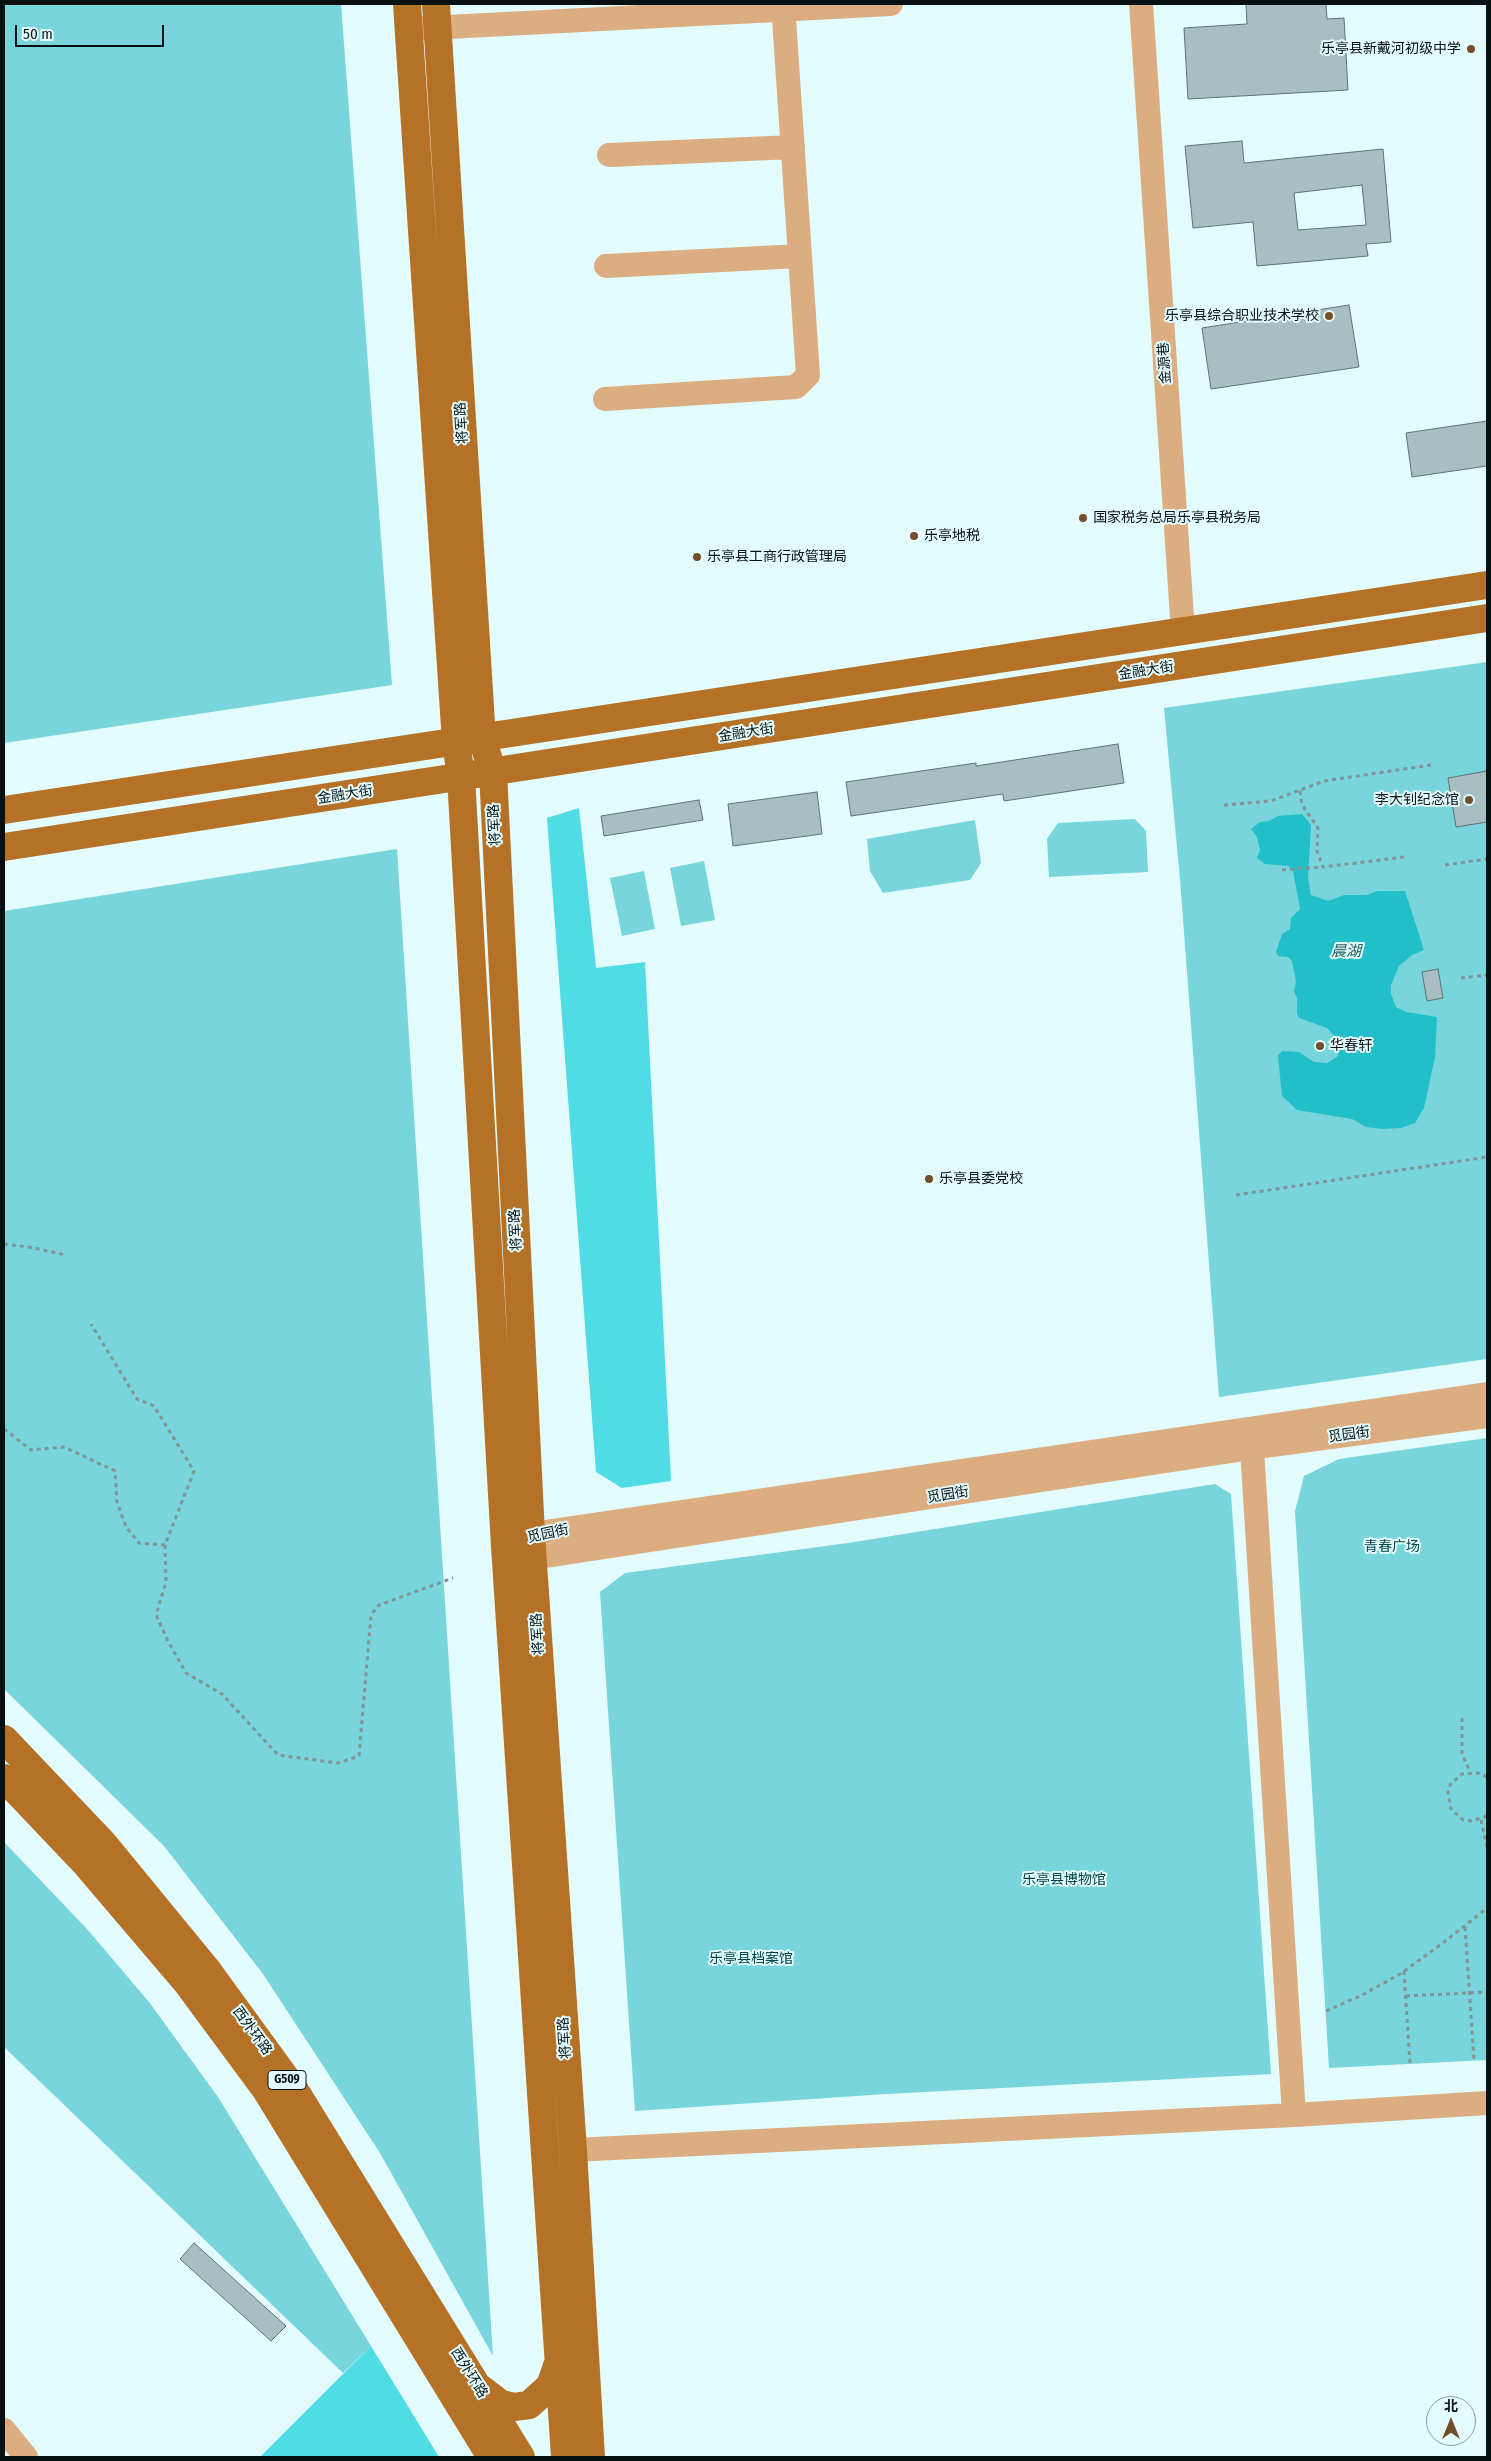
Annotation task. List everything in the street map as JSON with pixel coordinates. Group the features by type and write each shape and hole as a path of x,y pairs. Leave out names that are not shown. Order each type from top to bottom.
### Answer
{"main road":[{"name":"将军路","path":"437,16 469,740 461,777 505,1546 565,2457"},
{"name":"将军路","path":"408,17 469,740 493,772 532,1546 573,2150 591,2457"},
{"path":"4,810 1487,585"},
{"name":"金融大街","path":"4,847 1487,618"},
{"name":"西外环路","path":"4,1738 103,1843 208,1971 296,2092 521,2457"},
{"name":"西外环路","path":"4,1778 84,1862 174,1968 266,2090 491,2457"},
{"path":"477,2386 501,2404 514,2407 529,2405 550,2386 559,2361"}],"street":[{"path":"408,17 891,4"},
{"name":"金源巷","path":"1142,4 1183,632"},
{"path":"605,399 796,387 808,376 783,7"},
{"path":"609,155 792,147"},
{"path":"606,266 800,256"},
{"name":"觅园街","path":"505,1546 532,1546 1251,1438 1487,1394"},
{"name":"觅园街","path":"1251,1438 1487,1416"},
{"path":"1251,1438 1294,2115"},
{"path":"546,2155 573,2150 1294,2115 1487,2103"},
{"path":"4,2430 26,2457"}],"path":[{"path":"1224,805 1271,801 1324,781 1431,765"},
{"path":"1300,791 1302,804 1318,828 1317,851 1322,868"},
{"path":"1282,870 1322,868 1405,857"},
{"path":"1445,866 1487,859"},
{"path":"1461,978 1487,975"},
{"path":"1236,1195 1487,1157"},
{"path":"4,1244 66,1255"},
{"path":"92,1324 138,1399 154,1406 194,1471 165,1545 166,1582 156,1615 168,1642 186,1673 222,1694 278,1755 338,1763 359,1756 371,1615 379,1605 453,1578"},
{"path":"4,1428 31,1450 64,1447 115,1471 117,1502 126,1527 139,1543 165,1545"},
{"path":"1462,1718 1462,1754 1470,1772"},
{"path":"1487,1777 1470,1772 1455,1778 1450,1785 1448,1801 1456,1816 1463,1820 1481,1820 1487,1816"},
{"path":"1481,1820 1487,1847"},
{"path":"1326,2011 1362,1995 1404,1970 1487,1908"},
{"path":"1465,1926 1474,2060"},
{"path":"1404,1970 1410,2064"},
{"path":"1406,1996 1487,1992"}],"green space":[{"path":"4,4 341,4 392,685 4,743"},
{"name":"李大钊纪念馆","path":"1487,662 1487,1359 1219,1397 1180,879 1164,708"},
{"path":"1135,819 1146,831 1148,872 1049,877 1047,839 1058,823"},
{"path":"975,820 981,863 970,880 883,893 870,871 867,839"},
{"path":"397,849 493,2356 380,2153 263,1974 164,1846 4,1689 4,911"},
{"path":"704,861 715,920 681,926 670,868"},
{"path":"644,871 655,929 622,936 610,878"},
{"name":"青春广场","path":"1487,1438 1487,2060 1329,2068 1295,1511 1304,1476 1339,1459"},
{"name":"乐亭县博物馆","path":"1215,1484 1231,1494 1271,2074 886,2094 635,2111 600,1592 625,1573 848,1543"},
{"path":"4,1842 87,1929 149,2002 218,2097 371,2346 343,2373 4,2047"}],"shaded area":[{"path":"579,808 596,968 645,962 671,1481 622,1488 596,1472 547,818"},
{"path":"371,2346 439,2457 260,2457"}],"water":[{"name":"晨湖","path":"1302,814 1311,825 1308,878 1311,895 1328,901 1344,895 1367,895 1377,891 1405,891 1424,950 1412,955 1399,966 1391,985 1391,994 1396,1007 1406,1012 1437,1017 1435,1057 1424,1108 1415,1123 1401,1128 1383,1129 1366,1127 1352,1119 1297,1110 1282,1096 1278,1056 1282,1051 1299,1052 1314,1062 1327,1063 1337,1057 1339,1051 1336,1038 1327,1028 1299,1018 1297,1013 1297,998 1294,991 1296,982 1292,961 1288,957 1278,956 1276,952 1282,934 1290,929 1291,918 1300,909 1293,871 1288,866 1265,864 1257,858 1260,850 1257,837 1251,829 1260,822 1269,821 1278,816"}],"building":[{"path":"1246,4 1326,4 1327,19 1344,18 1348,90 1188,99 1184,28 1247,24"},
{"path":"1242,141 1244,163 1383,149 1391,242 1366,244 1368,256 1257,266 1253,222 1193,228 1185,146","holes":["1362,185 1366,225 1298,230 1294,193"]},
{"path":"1349,305 1359,367 1211,389 1202,328"},
{"path":"1487,421 1487,466 1412,477 1406,433"},
{"path":"1118,744 1124,783 1004,801 1003,794 851,816 846,782 976,763 976,766"},
{"name":"李大钊纪念馆","path":"1487,771 1487,822 1456,827 1448,778"},
{"path":"817,792 822,834 733,846 728,804"},
{"path":"699,800 703,820 604,836 601,816"},
{"path":"1438,969 1443,998 1427,1001 1422,972"},
{"path":"194,2243 286,2326 271,2341 180,2259"}],"place":[{"name":"乐亭县新戴河初级中学","path":"1471,49"},
{"name":"乐亭县综合职业技术学校","path":"1329,316"},
{"name":"国家税务总局乐亭县税务局","path":"1083,518"},
{"name":"乐亭地税","path":"914,536"},
{"name":"乐亭县工商行政管理局","path":"697,557"},
{"name":"李大钊纪念馆","path":"1469,800"},
{"name":"华春轩","path":"1320,1046"},
{"name":"乐亭县委党校","path":"929,1179"}],"park label":[{"name":"乐亭县档案馆","path":"751,1959"}]}
